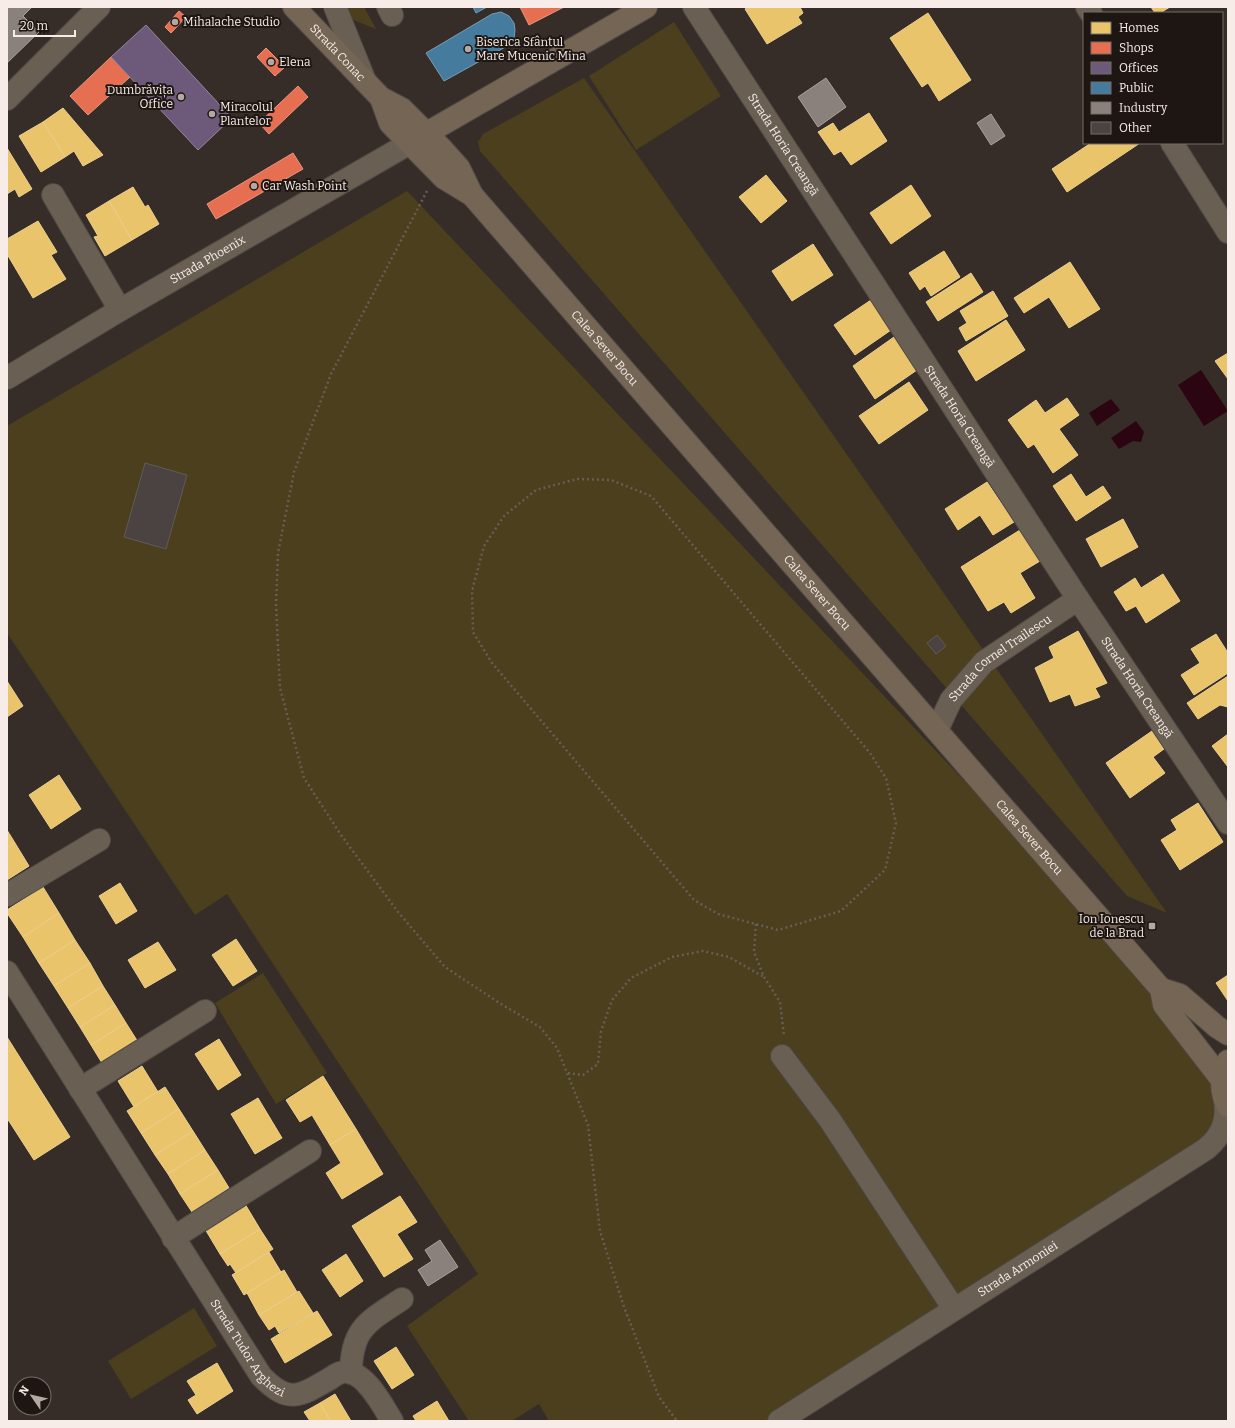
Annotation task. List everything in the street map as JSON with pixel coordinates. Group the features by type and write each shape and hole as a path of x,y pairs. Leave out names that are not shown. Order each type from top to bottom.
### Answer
{"main road":[{"name":"Strada Conac","path":"294,7 381,98 402,108 418,138"},
{"path":"418,138 646,7"},
{"name":"Calea Sever Bocu","path":"418,138 459,168 472,196 1161,989 1164,1005 1225,1086"},
{"path":"1161,989 1180,995 1217,1027 1228,1034"}],"street":[{"path":"7,99 99,7"},
{"path":"335,7 365,81"},
{"name":"Strada Horia Creangă","path":"694,7 1078,599 1228,823"},
{"name":"Strada Phoenix","path":"7,378 120,310 418,138"},
{"path":"1173,144 1228,232"},
{"path":"53,195 120,310"},
{"name":"Strada Cornel Trailescu","path":"937,730 951,700 984,662 1078,599"},
{"path":"7,895 99,840"},
{"name":"Strada Tudor Arghezi","path":"7,972 254,1368 265,1381 284,1393 297,1395 308,1392 340,1373 352,1373"},
{"path":"80,1089 204,1011"},
{"path":"782,1056 830,1120 954,1308"},
{"name":"Strada Armoniei","path":"779,1421 954,1308 1206,1149 1216,1140 1224,1123 1226,1114 1225,1086"},
{"path":"173,1238 310,1151"},
{"path":"392,1421 371,1388 352,1373 352,1363 355,1343 363,1328 370,1320 402,1299"}],"path":[{"path":"428,190 332,374 294,472 278,553 276,604 280,688 304,778 341,835 398,912 445,967 501,1004 540,1027 557,1048 568,1072 588,1125 600,1231 624,1307 659,1397 677,1421"},
{"path":"577,478 611,480 651,496 870,753 886,778 896,822 884,870 841,911 778,930 756,924 718,914 694,900 492,663 472,632 472,591 484,546 504,516 536,490 577,478"},
{"path":"756,924 754,952 764,977 780,1002 784,1031 782,1056"},
{"path":"568,1072 583,1075 598,1064 600,1031 612,1000 631,978 672,957 703,951 729,957 764,977"}],"shaded area":[{"path":"321,7 364,7 376,29"},
{"path":"674,22 721,96 636,150 589,76"},
{"path":"584,78 1167,913 1127,896 480,151 478,142 483,134"},
{"path":"407,191 1161,989 1226,1065 1219,1135 776,1421 549,1421 539,1404 512,1421 469,1421 407,1326 478,1274 227,894 195,915 7,633 7,426"},
{"path":"1201,370 1228,411 1204,426 1178,385"},
{"path":"1111,399 1120,410 1097,426 1089,413"},
{"path":"1136,421 1144,432 1141,442 1133,441 1119,449 1111,438"},
{"path":"263,973 327,1073 276,1104 215,1003"},
{"path":"194,1308 217,1346 131,1399 108,1361"}],"building: Homes":[{"path":"748,7 800,7 803,13 798,17 802,23 767,44 745,9"},
{"path":"1151,7 1170,7 1162,12 1154,12"},
{"path":"928,13 971,80 939,101 928,83 922,87 890,38"},
{"path":"63,108 103,155 83,166 74,151 65,157 43,122"},
{"path":"869,113 887,141 851,165 841,151 834,155 818,132 833,123 839,132"},
{"path":"43,122 65,157 41,172 19,136"},
{"path":"1090,144 1139,144 1067,192 1052,169"},
{"path":"7,148 32,189 19,197 15,189 7,194"},
{"path":"766,175 787,201 761,223 739,197"},
{"path":"911,185 931,216 891,244 870,213"},
{"path":"133,187 145,207 148,205 159,224 132,240 109,201"},
{"path":"109,201 132,240 105,256 94,237 98,236 86,215"},
{"path":"38,221 57,252 51,255 66,279 33,298 7,254 7,239"},
{"path":"813,244 833,275 792,301 772,271"},
{"path":"944,251 960,277 931,296 925,286 920,290 909,273"},
{"path":"1070,262 1100,309 1069,328 1049,297 1024,313 1014,298"},
{"path":"971,273 983,292 938,321 926,302"},
{"path":"993,291 1008,316 966,341 959,328 967,323 960,311"},
{"path":"871,300 891,330 855,355 834,325"},
{"path":"1006,320 1025,350 976,381 958,351"},
{"path":"894,337 917,370 875,399 853,366"},
{"path":"1228,353 1228,379 1215,361"},
{"path":"909,382 928,410 879,444 859,416"},
{"path":"1067,398 1079,415 1059,429 1078,455 1053,473 1034,444 1028,448 1008,420 1036,400 1045,413"},
{"path":"1071,474 1086,497 1103,486 1111,498 1076,521 1053,486"},
{"path":"987,482 1014,522 993,535 980,515 958,530 945,509"},
{"path":"1123,519 1138,547 1101,567 1086,539"},
{"path":"1020,530 1040,561 1020,573 1035,598 1011,613 1004,602 988,611 961,567"},
{"path":"1163,574 1180,601 1146,623 1136,606 1126,611 1114,592 1135,578 1141,588"},
{"path":"1078,631 1107,683 1095,688 1100,697 1075,706 1070,694 1050,702 1035,668 1054,658 1049,647"},
{"path":"1216,634 1228,653 1228,673 1194,695 1181,675 1200,663 1191,649"},
{"path":"1228,676 1228,707 1220,705 1198,719 1187,703"},
{"path":"7,681 23,706 7,717"},
{"path":"1152,731 1164,749 1153,757 1165,773 1130,798 1106,763"},
{"path":"1228,734 1228,767 1212,746"},
{"path":"59,775 81,809 51,829 29,795"},
{"path":"1198,803 1223,842 1180,870 1161,840 1177,830 1171,820"},
{"path":"7,830 15,843 7,849"},
{"path":"15,843 29,866 7,880 7,849"},
{"path":"120,883 137,911 116,924 99,896"},
{"path":"43,887 59,913 23,937 7,913 7,910"},
{"path":"59,913 75,940 39,963 23,937"},
{"path":"236,939 257,971 233,986 212,955"},
{"path":"75,940 90,963 54,986 39,963"},
{"path":"158,942 176,970 145,988 128,960"},
{"path":"90,963 103,986 68,1008 54,986"},
{"path":"1228,975 1228,1001 1216,983"},
{"path":"103,986 115,1005 80,1027 68,1008"},
{"path":"115,1005 126,1023 91,1045 80,1027"},
{"path":"126,1023 138,1042 102,1063 91,1045"},
{"path":"7,1037 70,1137 34,1160 7,1118"},
{"path":"219,1039 241,1075 218,1090 195,1054"},
{"path":"142,1066 158,1092 134,1107 118,1081"},
{"path":"323,1076 356,1129 330,1145 312,1115 300,1122 286,1100"},
{"path":"165,1087 179,1109 141,1133 127,1111"},
{"path":"258,1098 282,1138 255,1154 231,1114"},
{"path":"179,1109 193,1131 155,1155 141,1133"},
{"path":"356,1129 383,1174 342,1199 326,1173 341,1163 330,1145"},
{"path":"193,1131 205,1150 168,1174 155,1155"},
{"path":"205,1150 218,1170 180,1194 168,1174"},
{"path":"218,1170 229,1188 192,1212 180,1194"},
{"path":"400,1196 417,1222 397,1234 413,1259 384,1277 352,1226"},
{"path":"245,1204 260,1229 220,1254 205,1229"},
{"path":"260,1229 273,1249 236,1273 230,1264 228,1266 220,1254"},
{"path":"269,1252 281,1272 244,1295 232,1275"},
{"path":"346,1254 363,1281 340,1297 322,1270"},
{"path":"284,1270 297,1292 259,1315 247,1293"},
{"path":"299,1291 313,1313 279,1333 275,1326 269,1330 259,1315"},
{"path":"317,1311 332,1335 285,1363 271,1339"},
{"path":"396,1347 414,1375 392,1389 374,1361"},
{"path":"217,1363 233,1391 197,1414 188,1400 196,1395 187,1381"},
{"path":"335,1394 351,1421 330,1421 320,1403"},
{"path":"437,1401 449,1421 416,1421 413,1416"},
{"path":"320,1403 330,1421 310,1421 304,1412"}],"building: Shops":[{"path":"520,7 564,7 529,25"},
{"name":"Mihalache Studio","path":"179,11 186,17 171,33 165,27"},
{"name":"Elena","path":"266,48 285,67 275,76 257,57"},
{"path":"111,57 130,77 88,115 70,96"},
{"path":"298,86 308,97 269,134 259,123"},
{"name":"Car Wash Point","path":"293,153 303,169 216,219 207,204"}],"building: Offices":[{"name":"Dumbrăvița Office","path":"146,25 232,118 198,150 111,57"}],"building: Public":[{"path":"473,7 487,7 476,13"},
{"name":"Biserica Sfântul Mare Mucenic Mina","path":"501,12 509,16 514,23 514,39 509,45 444,81 426,53 492,14"}],"building: Industry":[{"path":"7,7 32,7 23,16 39,32 7,63"},
{"path":"826,78 846,107 818,127 798,97"},
{"path":"991,114 1005,136 991,145 977,123"},
{"path":"440,1240 458,1267 428,1286 418,1270 432,1261 425,1250"}],"building: Other":[{"path":"145,463 187,475 166,549 124,537"},
{"path":"937,635 946,646 936,654 927,643"}],"place":[{"name":"Mihalache Studio","path":"175,22"},
{"name":"Biserica Sfântul Mare Mucenic Mina","path":"468,49"},
{"name":"Elena","path":"271,62"},
{"name":"Dumbrăvița Office","path":"181,97"},
{"name":"Miracolul Plantelor","path":"212,114"},
{"name":"Car Wash Point","path":"254,186"},
{"name":"Ion Ionescu de la Brad","path":"1152,926"}]}
